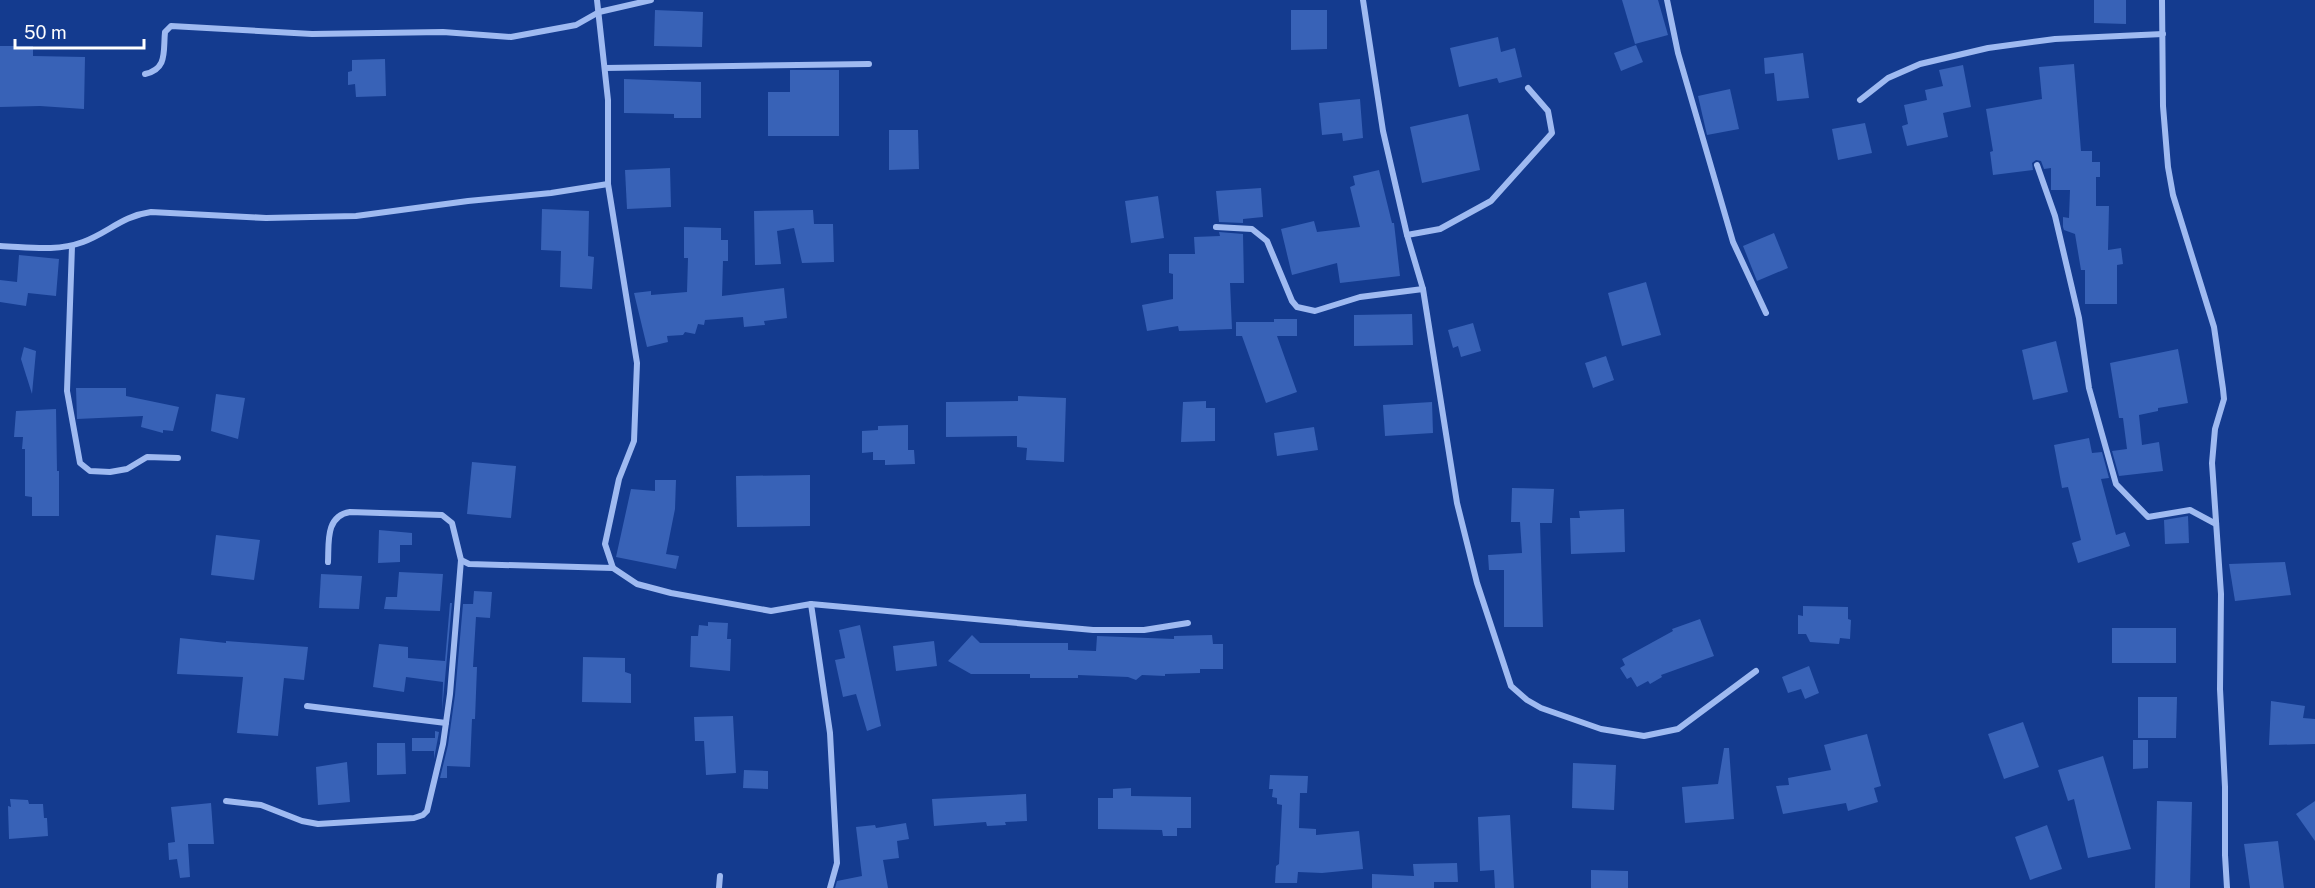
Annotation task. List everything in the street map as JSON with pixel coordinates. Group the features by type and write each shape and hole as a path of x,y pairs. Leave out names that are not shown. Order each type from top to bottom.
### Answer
{"street":[{"path":"597,0 608,100 608,184 638,363 634,441 619,479 605,544 613,568"},
{"path":"145,74 160,67 164,56 165,32 169,27 176,25 312,34 443,32 511,37 576,25 599,12 651,0"},
{"path":"1363,0 1383,130 1407,235 1423,289 1457,503 1478,583 1511,686 1527,700 1541,708 1601,729 1644,736 1678,729 1756,671"},
{"path":"1667,0 1678,53 1733,242 1766,313"},
{"path":"2162,0 2163,106 2168,167 2173,195 2214,327 2224,399 2217,420 2213,444 2221,594 2220,689 2227,888"},
{"path":"1860,100 1888,78 1920,64 1988,48 2055,39 2163,34"},
{"path":"605,68 869,64"},
{"path":"1407,235 1440,229 1491,201 1552,133 1548,111 1528,88"},
{"path":"2037,165 2055,216 2079,318 2089,388 2116,484 2148,517 2190,510 2216,524"},
{"path":"0,246 54,249 72,246 86,242 134,215 151,212 266,218 356,216 608,184"},
{"path":"1216,227 1252,229 1267,241 1292,301 1297,307 1305,310 1315,311 1360,297 1423,289"},
{"path":"72,246 67,391 80,463 90,471 110,472 127,468 147,457 178,458"},
{"path":"226,801 261,804 302,821 318,824 419,817 423,815 428,806 447,723 461,560 452,523 442,515 350,512 338,516 331,526 328,562"},
{"path":"461,560 482,566 613,568 637,584 671,593 771,611 811,604 1093,630 1144,630 1188,623"},
{"path":"811,604 830,733 837,863 830,888"},
{"path":"307,706 447,723"},
{"path":"719,888 720,876"}],"building":[{"path":"1622,0 1658,0 1668,35 1635,44"},
{"path":"2094,0 2126,0 2126,24 2094,23"},
{"path":"655,10 703,12 702,47 654,46"},
{"path":"1291,10 1327,10 1327,49 1291,50"},
{"path":"1498,37 1501,52 1515,48 1522,77 1499,83 1497,78 1459,87 1450,48"},
{"path":"1636,45 1643,62 1621,71 1614,53"},
{"path":"0,46 33,46 33,56 85,57 84,109 40,106 0,107"},
{"path":"1803,53 1809,98 1777,101 1774,73 1765,74 1764,58"},
{"path":"385,59 386,96 356,97 355,84 348,85 348,72 352,71 352,60"},
{"path":"2074,64 2081,151 2092,151 2092,162 2100,162 2100,177 2096,177 2096,206 2109,206 2108,250 2121,248 2123,264 2117,265 2117,304 2085,304 2085,270 2081,270 2075,234 2064,230 2063,227 2063,217 2069,218 2070,190 2051,190 2051,168 2044,169 2041,161 2036,160 2032,163 2033,170 1993,175 1990,152 1993,151 1986,109 2042,99 2039,67"},
{"path":"1963,65 1971,107 1943,113 1948,137 1907,146 1902,126 1908,124 1904,105 1927,100 1925,90 1943,86 1939,70"},
{"path":"790,70 839,70 839,136 768,136 768,92 790,92"},
{"path":"624,79 701,82 701,118 674,118 674,114 624,113"},
{"path":"1730,89 1739,129 1707,135 1698,96"},
{"path":"1360,99 1363,138 1343,141 1342,133 1322,135 1319,103"},
{"path":"1468,114 1480,170 1422,183 1410,127"},
{"path":"1865,123 1872,153 1838,160 1832,129"},
{"path":"889,130 918,130 919,169 889,170"},
{"path":"670,168 671,207 627,209 625,170"},
{"path":"1379,170 1392,223 1394,223 1400,276 1340,283 1337,263 1292,275 1281,229 1314,221 1317,232 1360,227 1350,187 1355,185 1353,176"},
{"path":"1261,188 1263,217 1243,219 1243,223 1219,222 1216,191"},
{"path":"1158,196 1164,238 1131,243 1125,201"},
{"path":"542,209 589,211 588,256 594,257 592,289 560,287 561,251 541,250"},
{"path":"813,210 814,224 833,224 834,262 802,263 794,228 777,231 781,264 755,265 754,211"},
{"path":"684,227 721,228 721,240 728,240 728,261 723,261 722,296 784,288 787,318 764,321 765,325 744,327 743,317 705,320 704,325 698,324 695,334 685,332 683,335 667,336 668,342 647,347 634,293 651,291 651,295 687,292 688,258 684,258"},
{"path":"1219,232 1243,234 1244,283 1230,283 1232,329 1179,331 1178,326 1147,331 1142,305 1173,299 1173,274 1169,273 1169,254 1195,254 1194,237 1220,236"},
{"path":"1774,233 1788,268 1757,281 1743,246"},
{"path":"19,255 59,259 56,296 28,293 26,306 0,302 0,280 17,282"},
{"path":"1646,282 1661,335 1622,346 1608,293"},
{"path":"1412,314 1413,345 1354,346 1354,315"},
{"path":"1274,319 1297,319 1297,336 1277,336 1297,392 1266,403 1242,336 1236,336 1236,322 1274,322"},
{"path":"1473,323 1481,351 1461,357 1458,346 1453,348 1448,330"},
{"path":"2056,341 2068,392 2033,400 2022,350"},
{"path":"24,347 36,351 32,394 21,359"},
{"path":"2178,349 2188,403 2158,408 2158,411 2139,415 2142,445 2159,442 2163,471 2119,476 2112,451 2127,449 2123,418 2119,418 2110,363"},
{"path":"1606,356 1614,380 1593,388 1585,363"},
{"path":"76,388 126,388 126,396 179,407 173,431 163,430 163,433 141,427 143,416 77,419"},
{"path":"216,394 245,398 238,439 211,431"},
{"path":"1018,396 1066,398 1064,462 1026,460 1027,448 1017,447 1017,436 946,437 946,402 1018,401"},
{"path":"1206,401 1206,408 1215,408 1215,441 1181,442 1183,402"},
{"path":"1432,402 1433,433 1385,436 1383,405"},
{"path":"56,409 59,516 32,516 32,497 25,496 23,437 14,437 16,411"},
{"path":"908,425 908,450 914,450 915,464 885,465 885,460 873,460 873,452 862,453 862,431 878,430 878,426"},
{"path":"1314,427 1318,450 1277,456 1274,433"},
{"path":"2089,438 2092,453 2102,452 2109,478 2101,479 2116,535 2125,532 2130,546 2078,563 2072,543 2081,540 2068,487 2062,488 2054,445"},
{"path":"472,462 516,466 511,518 467,514"},
{"path":"810,475 810,526 737,527 736,476"},
{"path":"655,480 676,480 675,509 666,554 679,556 676,569 616,557 631,489 655,491"},
{"path":"1512,488 1554,489 1552,523 1540,523 1543,627 1504,627 1504,570 1489,570 1488,555 1522,553 1520,522 1511,522"},
{"path":"1624,509 1625,552 1571,554 1570,518 1580,518 1579,511"},
{"path":"2188,516 2189,543 2165,544 2164,520"},
{"path":"379,530 412,533 412,545 400,545 400,562 378,563"},
{"path":"216,535 260,540 254,580 211,575"},
{"path":"2285,562 2291,595 2235,601 2229,564"},
{"path":"399,572 443,574 440,611 384,609 386,597 397,597"},
{"path":"321,574 362,576 359,609 319,608"},
{"path":"474,591 492,592 490,618 476,617 473,667 477,667 475,719 472,719 470,767 447,766 447,778 440,778 448,745 455,695 463,604 473,604"},
{"path":"450,603 452,603 442,711 443,682 406,677 404,692 373,687 379,644 408,647 408,658 445,661"},
{"path":"1803,606 1848,607 1848,619 1851,620 1850,639 1840,638 1839,644 1810,642 1806,634 1798,634 1798,615 1803,616"},
{"path":"1700,619 1714,656 1661,675 1662,677 1650,684 1648,681 1637,687 1631,677 1627,679 1620,668 1625,665 1622,659 1673,631 1672,629"},
{"path":"708,622 728,623 727,639 731,639 730,671 690,667 691,636 698,636 699,625 708,626"},
{"path":"860,625 881,726 867,731 856,694 843,697 835,660 845,658 839,630"},
{"path":"2112,628 2176,628 2176,663 2112,663"},
{"path":"972,635 980,643 1068,643 1068,650 1096,651 1097,636 1174,639 1174,636 1212,635 1213,644 1223,644 1223,669 1200,669 1200,673 1165,674 1165,676 1142,675 1136,680 1128,677 1078,675 1078,678 1030,678 1030,674 971,674 948,661"},
{"path":"180,638 308,647 304,680 284,678 278,736 237,733 243,677 177,674"},
{"path":"934,641 937,666 896,671 893,646"},
{"path":"583,657 625,658 625,672 631,674 631,703 582,702"},
{"path":"1809,666 1819,693 1805,699 1801,689 1788,693 1782,677"},
{"path":"2138,697 2177,697 2176,738 2138,738"},
{"path":"2271,701 2305,706 2303,718 2315,719 2315,744 2269,745"},
{"path":"733,716 736,773 706,775 704,741 695,741 694,717"},
{"path":"2023,722 2039,767 2004,779 1988,734"},
{"path":"435,731 439,732 434,759 434,751 412,751 412,738 435,738"},
{"path":"1867,734 1881,786 1874,788 1878,802 1848,811 1846,803 1783,814 1776,786 1789,785 1788,778 1831,770 1824,745"},
{"path":"2133,740 2148,740 2148,768 2133,769"},
{"path":"377,743 405,743 406,774 377,775"},
{"path":"1724,748 1729,748 1734,819 1685,823 1682,787 1718,784"},
{"path":"2103,756 2131,849 2088,858 2074,799 2068,801 2058,770"},
{"path":"347,762 350,802 318,805 316,767"},
{"path":"1573,763 1616,765 1614,810 1572,808"},
{"path":"744,770 768,771 768,789 743,788"},
{"path":"1270,775 1308,776 1307,793 1300,793 1299,828 1316,829 1316,835 1359,831 1363,869 1322,873 1298,872 1297,883 1275,883 1276,866 1279,864 1282,805 1277,804 1277,798 1272,797 1273,789 1269,789"},
{"path":"1131,788 1131,796 1191,797 1191,828 1177,828 1177,836 1163,836 1162,830 1098,829 1098,798 1113,798 1113,789"},
{"path":"1026,794 1027,821 1005,822 1006,825 987,826 986,822 934,826 932,799"},
{"path":"10,799 28,800 29,804 43,804 48,836 9,839 8,806 11,807"},
{"path":"2157,801 2192,802 2190,888 2155,888"},
{"path":"2315,801 2315,841 2296,814"},
{"path":"211,803 214,844 188,844 190,877 180,878 177,859 169,860 168,843 175,842 171,807"},
{"path":"1510,815 1514,888 1495,888 1494,870 1480,871 1478,817"},
{"path":"906,823 909,839 897,841 899,858 883,860 888,888 835,888 837,881 862,876 856,827 875,825 876,828"},
{"path":"2047,825 2062,869 2030,880 2015,837"},
{"path":"2278,841 2284,888 2250,888 2244,844"},
{"path":"1457,863 1458,882 1434,882 1434,888 1372,888 1372,874 1414,876 1413,864"},
{"path":"1591,870 1628,871 1628,888 1591,888"}]}
